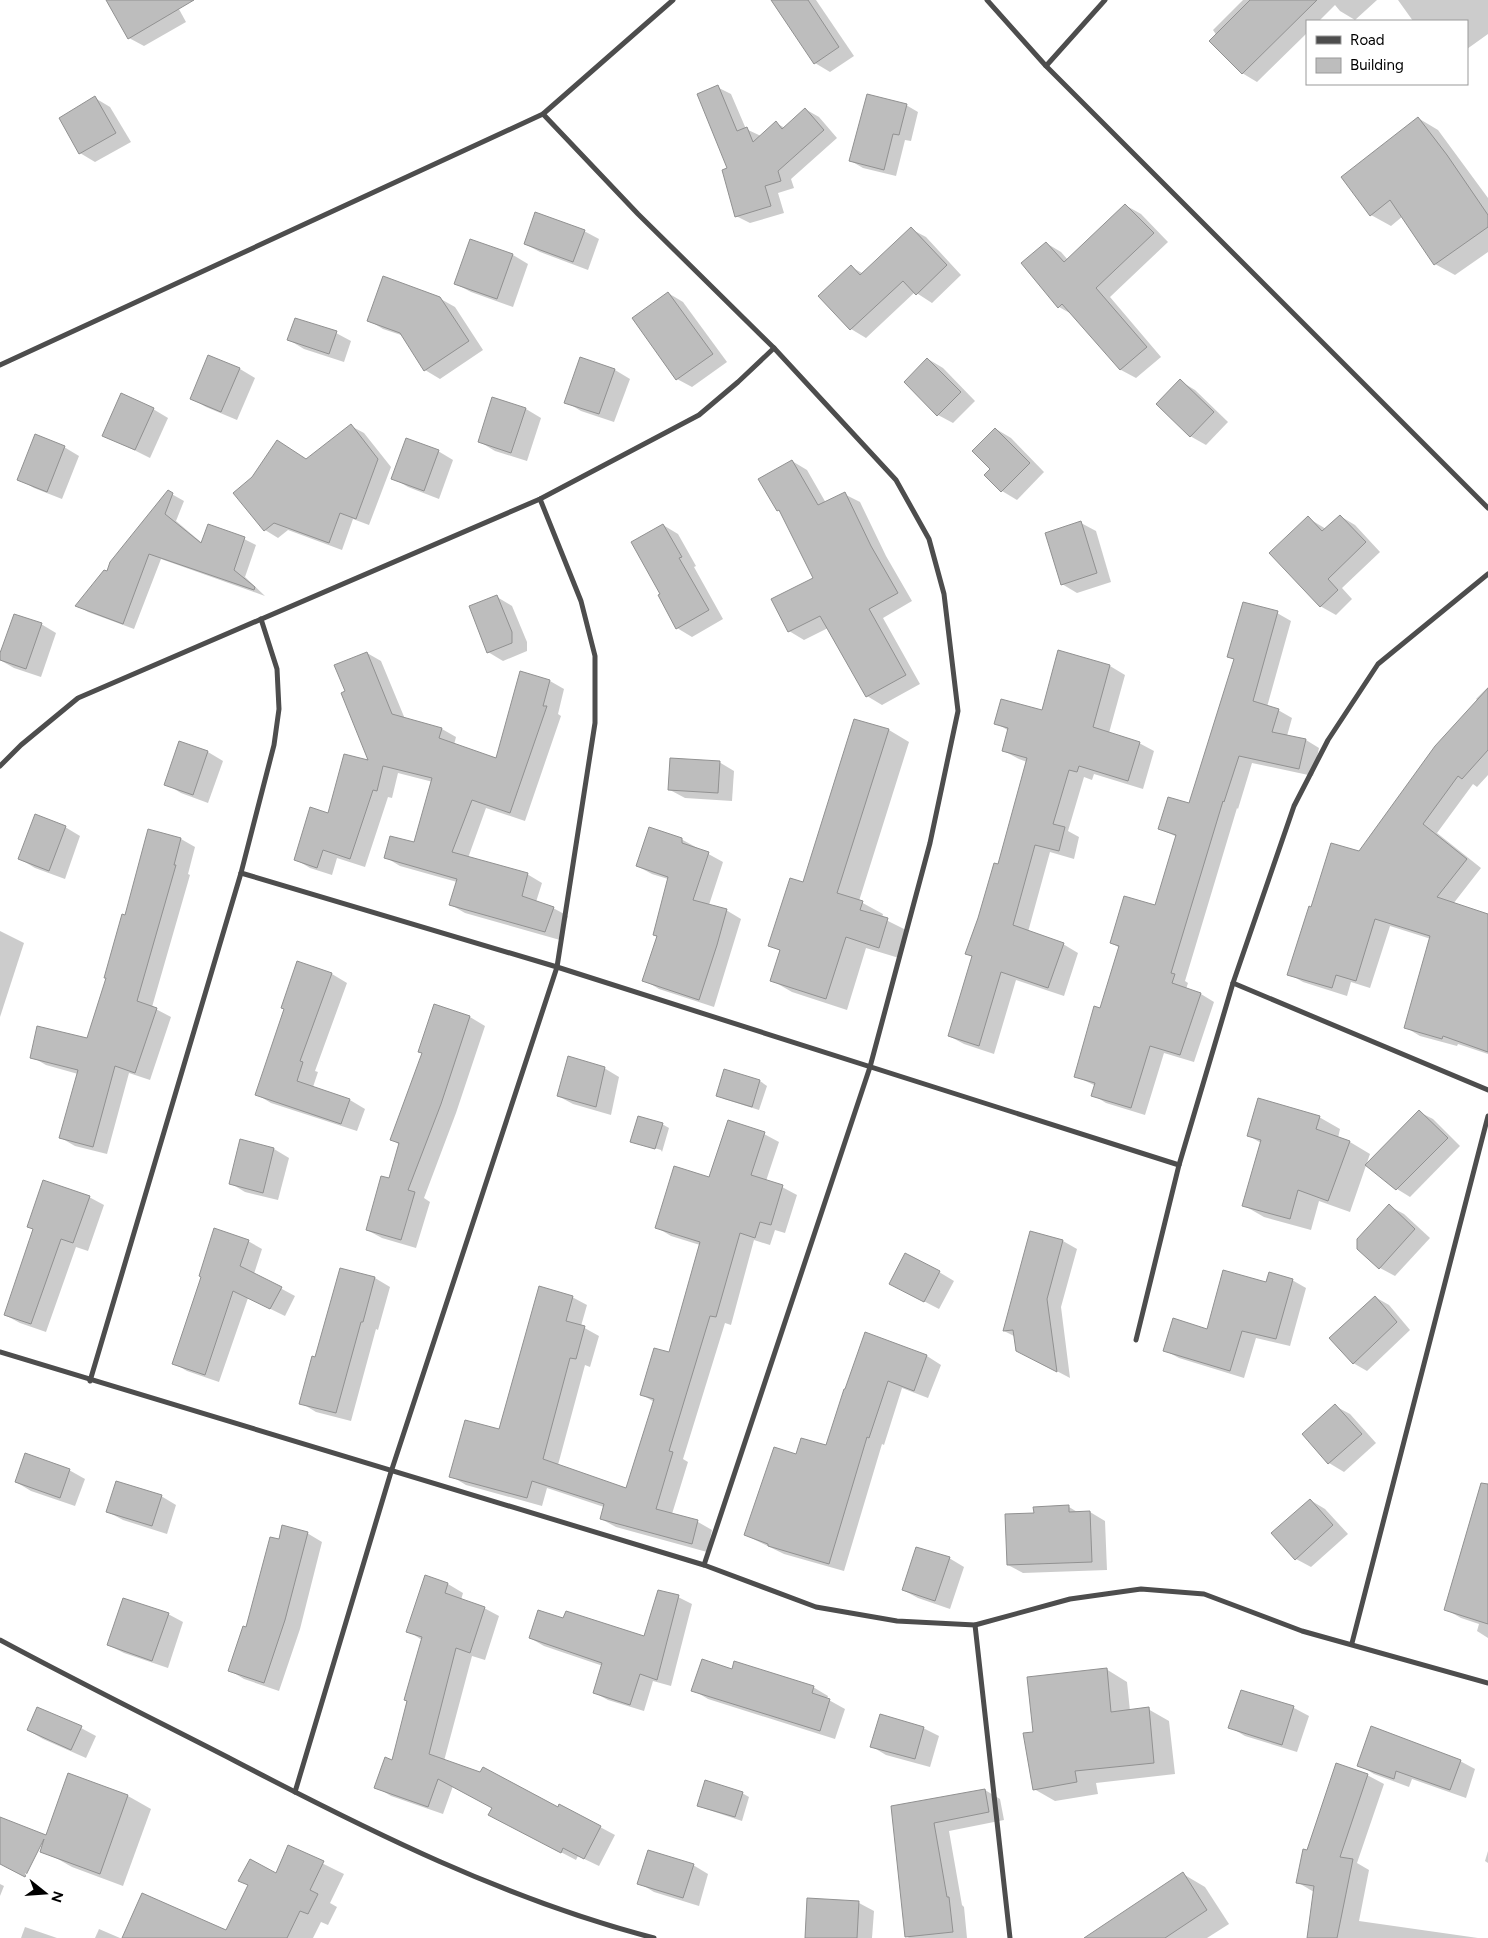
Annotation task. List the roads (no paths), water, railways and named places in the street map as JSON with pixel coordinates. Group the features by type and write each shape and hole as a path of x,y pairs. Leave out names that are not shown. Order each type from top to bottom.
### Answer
{"street":[{"path":"0,365 543,114 673,0"},
{"path":"987,0 1046,66 1488,508"},
{"path":"1046,66 1105,0"},
{"path":"543,114 638,214 774,348 896,480 929,539 944,594 958,711 930,843 870,1067 704,1566"},
{"path":"0,766 21,745 78,698 540,498 699,415 774,348"},
{"path":"295,1792 391,1472 558,967 595,723 595,656 582,601 540,498"},
{"path":"1136,1340 1179,1165 1233,982 1294,806 1328,740 1378,664 1488,574"},
{"path":"90,1381 241,873 274,744 279,709 277,669 260,619"},
{"path":"241,873 558,967 1179,1165"},
{"path":"1233,982 1488,1090"},
{"path":"1352,1643 1488,1116"},
{"path":"0,1352 90,1381 704,1566 816,1607 897,1621 976,1625 1070,1599 1141,1589 1204,1594 1302,1630 1488,1682"},
{"path":"976,1625 1010,1938"},
{"path":"0,1640 295,1792 473,1877 608,1926 654,1938"}]}
